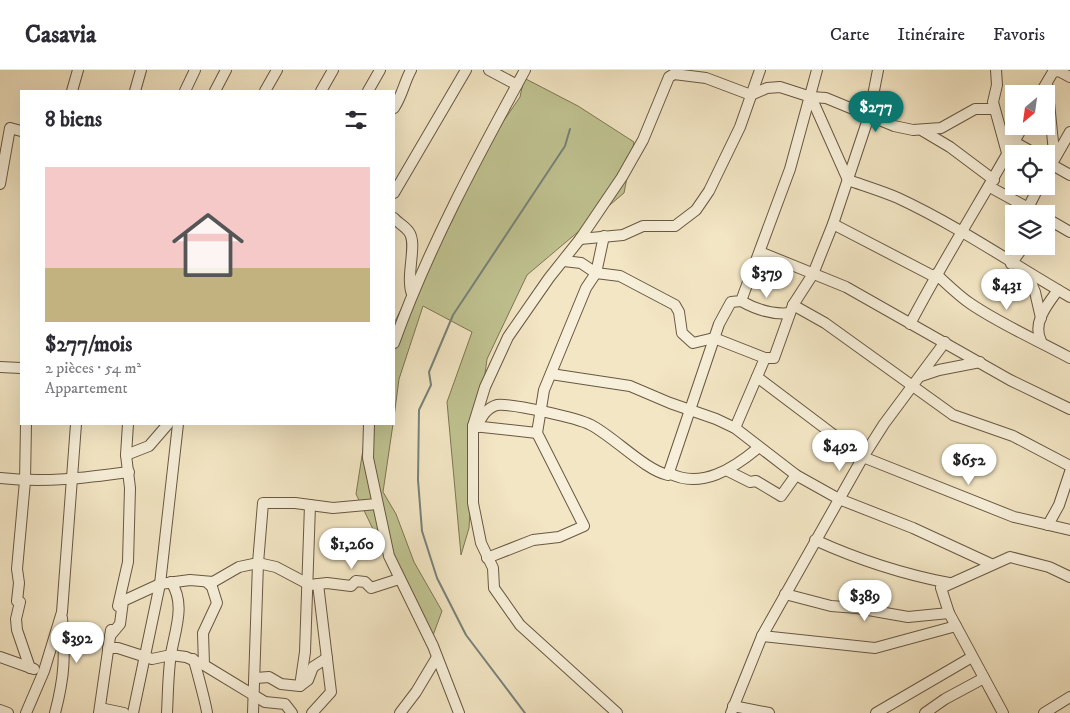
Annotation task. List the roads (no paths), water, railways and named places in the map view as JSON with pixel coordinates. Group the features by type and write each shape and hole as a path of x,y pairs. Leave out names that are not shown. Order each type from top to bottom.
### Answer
{"street":[{"path":"72,90 78,70"},
{"path":"139,90 141,70"},
{"path":"185,90 195,70"},
{"path":"216,90 226,70"},
{"path":"266,90 277,70"},
{"path":"322,90 333,70"},
{"path":"369,90 380,70"},
{"path":"395,106 400,99 411,70"},
{"path":"395,191 466,70"},
{"path":"489,70 517,85"},
{"path":"395,340 412,294 463,186 526,70"},
{"path":"580,239 623,235 643,226 675,226 696,210 709,191 740,127 760,70"},
{"path":"741,300 790,169 817,70"},
{"path":"564,261 580,263 596,273 620,276 675,305 679,312 682,333 693,343 714,338 771,359 776,355 791,309 812,274 833,224 869,116 878,70"},
{"path":"988,70 997,85"},
{"path":"996,70 997,85 993,102 1005,146"},
{"path":"1053,145 1047,83 1053,72 1059,71 1070,77"},
{"path":"618,713 520,625 494,588 492,568 481,542 473,503 476,427 485,387 498,356 540,291 580,239 622,176 643,140 669,77 674,74 706,78 751,95 767,88 780,87 811,97 826,98 894,126 922,130 941,128 975,109 994,109"},
{"path":"811,97 848,180 897,198 963,232 1011,264 1070,297"},
{"path":"0,184 10,128 20,131"},
{"path":"922,130 950,147 992,183 1024,205"},
{"path":"1055,156 1070,132"},
{"path":"1002,135 1021,145"},
{"path":"1012,145 1018,135"},
{"path":"910,324 936,275 992,183 1005,157"},
{"path":"1055,170 1070,175"},
{"path":"395,219 406,228 412,238 408,286 412,294"},
{"path":"1055,223 1070,232"},
{"path":"833,224 936,275 970,304 998,321 1041,341 1070,358"},
{"path":"487,558 533,540 548,540 584,526 537,433 539,411 551,374 586,288 596,273 604,236"},
{"path":"760,252 846,287 1010,380 1070,409"},
{"path":"1011,264 1018,255"},
{"path":"1027,273 1041,318"},
{"path":"1041,341 1037,333 1041,318 1058,290"},
{"path":"669,473 714,338 731,302 741,300 764,312 776,314 791,309 825,323 953,414 1013,436 1070,466"},
{"path":"769,713 732,710 762,636 863,457 884,424 945,342"},
{"path":"735,428 765,358"},
{"path":"920,377 939,370 980,362"},
{"path":"0,368 20,368"},
{"path":"551,374 630,386 735,428 758,448 796,475 839,499 913,528 992,564"},
{"path":"757,377 863,457 1014,516 1070,530"},
{"path":"476,427 481,417 490,409 499,405 539,411 588,424 667,476 669,473 686,480 728,471 758,448"},
{"path":"26,425 26,481 17,568 19,582 17,601 20,602 16,619 17,630 30,668"},
{"path":"55,713 63,682 65,662 62,612 76,425"},
{"path":"124,713 100,711 110,636 128,562 129,472 126,455 128,425"},
{"path":"126,455 149,446 167,425"},
{"path":"133,713 160,584 178,425"},
{"path":"369,425 368,458 389,556 437,657 459,713"},
{"path":"476,427 537,433"},
{"path":"728,471 750,482 756,481 781,496 796,475"},
{"path":"0,478 26,481 72,480 129,472"},
{"path":"1048,525 1058,505 1070,472"},
{"path":"253,713 256,678 258,562 263,503 333,508 377,504"},
{"path":"300,686 305,652 310,505"},
{"path":"815,540 891,570 949,582"},
{"path":"1003,713 949,613 941,588 949,582 1013,557 1049,566 1070,577"},
{"path":"110,636 120,624 124,602 160,584 190,580 212,582 239,567 258,562 289,573 306,583 350,586 356,582 365,582 371,588 399,579"},
{"path":"167,713 171,654 178,623 177,593 171,582"},
{"path":"204,665 203,633 217,603 212,586 207,582"},
{"path":"312,713 322,699 330,694 318,584"},
{"path":"785,594 831,606 857,608 908,617 949,613"},
{"path":"26,713 44,671 62,612"},
{"path":"762,636 875,648 956,626"},
{"path":"108,648 118,648 152,659 171,654 193,659 270,704 285,704 292,713"},
{"path":"0,657 44,671"},
{"path":"400,713 416,692 437,657"},
{"path":"876,713 972,657"},
{"path":"256,678 269,677 281,684 300,686 308,680 313,668 326,658"},
{"path":"193,659 198,669 202,694 208,706 207,713"},
{"path":"925,713 945,699 984,678"},
{"path":"1044,713 1070,697"}],"waterway":[{"path":"525,713 466,635 437,578 422,531 418,480 419,410 431,385 429,372 453,315 565,146 570,129"}]}
